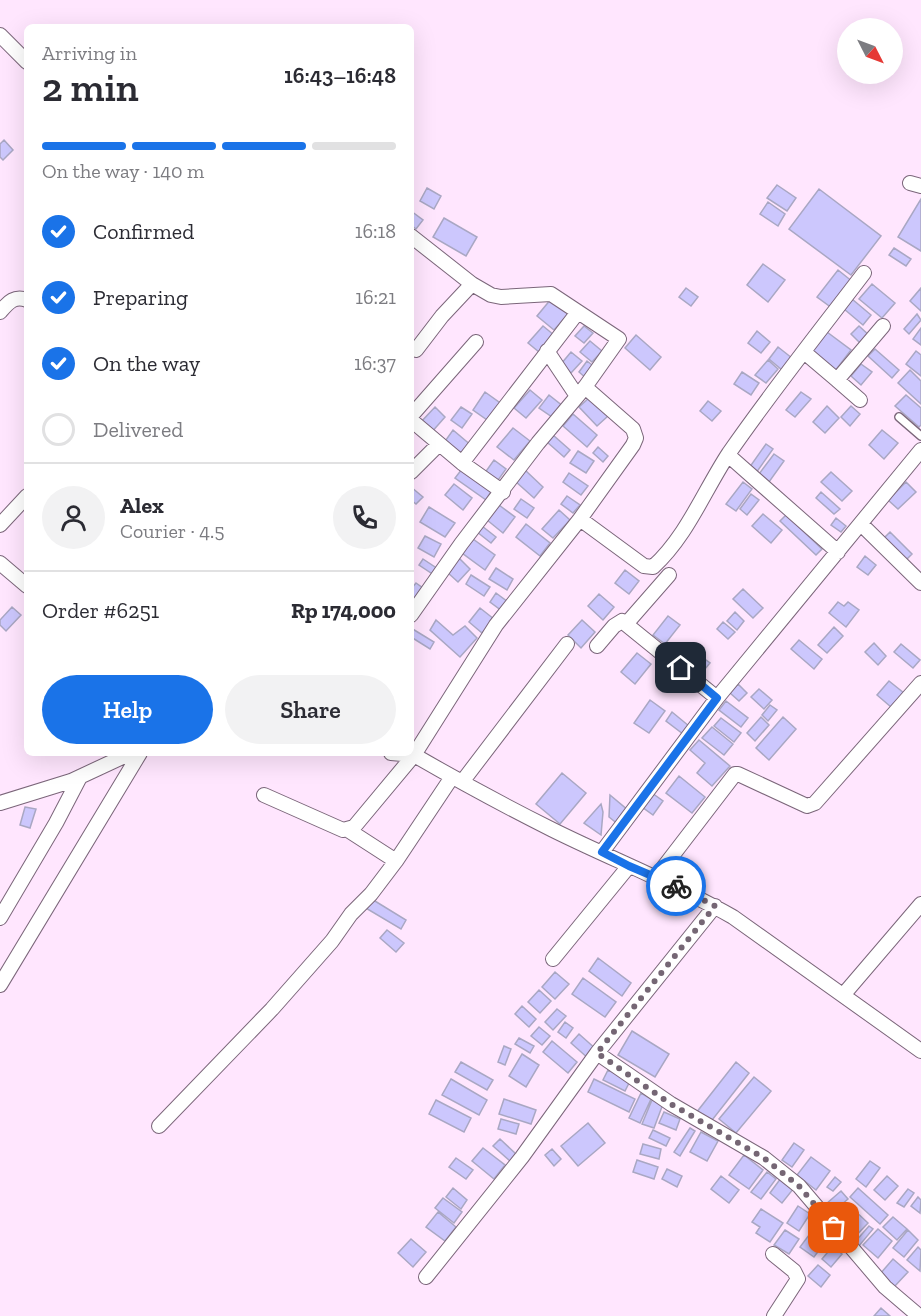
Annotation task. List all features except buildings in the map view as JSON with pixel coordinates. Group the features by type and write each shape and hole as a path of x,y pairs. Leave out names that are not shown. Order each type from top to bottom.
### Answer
{"street":[{"path":"0,35 24,59"},
{"path":"414,238 472,285 491,295 501,297 551,294 619,339 581,392 538,443 461,544 414,611"},
{"path":"580,519 644,566 653,567 663,558 698,508 728,455 864,273"},
{"path":"416,351 442,316 472,285"},
{"path":"0,312 14,299 24,299"},
{"path":"462,463 578,312"},
{"path":"837,380 883,326"},
{"path":"414,414 476,342"},
{"path":"547,351 581,392 633,429 636,438 580,519 496,625 414,755 552,830 715,906 919,1046"},
{"path":"804,352 860,400"},
{"path":"414,421 438,444 502,492"},
{"path":"414,469 438,444"},
{"path":"602,852 717,698 921,450"},
{"path":"728,455 838,552"},
{"path":"0,525 24,499"},
{"path":"861,524 921,583"},
{"path":"0,563 24,583"},
{"path":"627,623 669,575"},
{"path":"597,646 618,623 622,621 627,623 717,698"},
{"path":"159,1125 272,1009 332,942 351,914 371,894 457,779 567,644"},
{"path":"656,877 735,774 807,806 812,805 818,801 921,683"},
{"path":"0,803 80,777 125,756"},
{"path":"0,986 139,756"},
{"path":"348,830 354,827 413,756"},
{"path":"0,918 56,824 80,777"},
{"path":"264,795 343,830 348,830 396,861"},
{"path":"553,959 629,866"},
{"path":"843,994 921,904"},
{"path":"426,1277 522,1157 597,1053 715,906"},
{"path":"597,1053 671,1104 764,1158 799,1186 885,1287 919,1316"},
{"path":"773,1254 794,1271 798,1279 774,1316"}],"lane":[{"path":"899,417 921,436"}],"way so far":[{"path":"676,886 715,906 597,1053 671,1104 764,1158 799,1186 834,1228"}],"route":[{"path":"676,886 602,852 717,698 681,668"}]}
